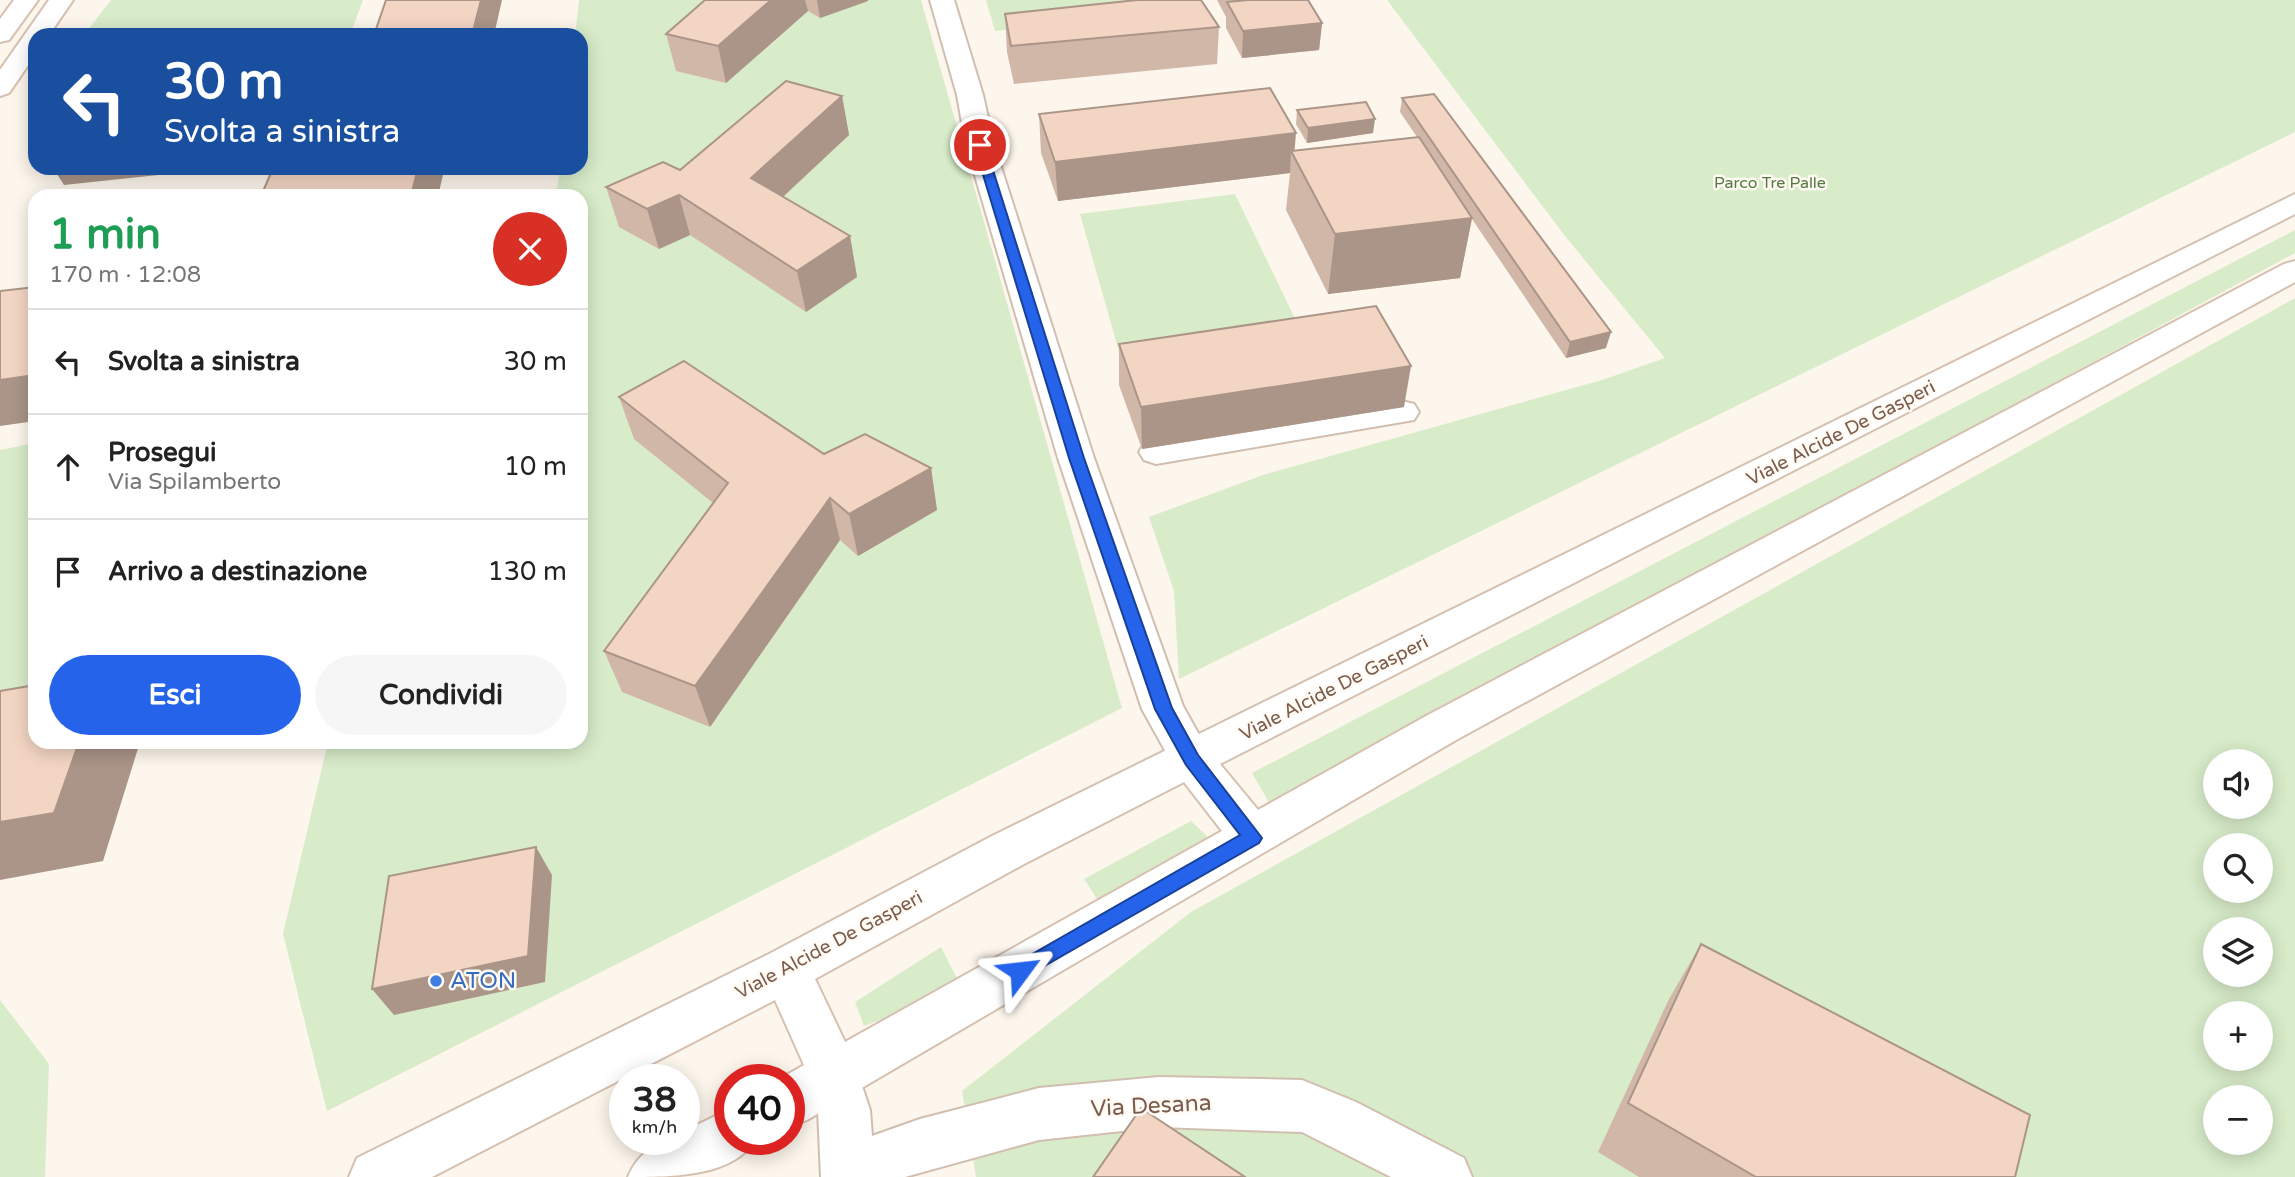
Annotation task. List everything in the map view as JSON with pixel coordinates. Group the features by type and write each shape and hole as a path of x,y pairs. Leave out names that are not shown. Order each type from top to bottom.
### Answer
{"street":[{"path":"0,35 26,0"},
{"path":"42,28 61,0"},
{"path":"942,0 970,94 980,145 1076,458 1163,709 1192,760 1253,838"},
{"path":"0,88 28,48"},
{"name":"Viale Alcide De Gasperi","path":"376,1177 786,970 1008,850 1192,760 2295,203"},
{"path":"805,1093 1441,728 2295,270"},
{"path":"1156,452 1402,412"},
{"path":"786,970 835,1077 844,1110 848,1174"},
{"name":"Via Desana","path":"848,1174 920,1145 1039,1114 1159,1102 1302,1106 1338,1120 1445,1177"},
{"path":"655,1177 714,1144"}],"green space":[{"path":"111,0 363,0 353,28 89,28"},
{"path":"579,0 921,0 1122,708 327,1111 283,934 326,749 588,749 588,189 557,189 559,175 588,175 588,28 576,28"},
{"path":"986,0 1158,0 1166,16 995,31"},
{"name":"Parco Tre Palle","path":"1387,0 2295,0 2295,132 1179,679 1174,591 1149,517 1263,475 1602,380 1665,358 1565,236"},
{"path":"1235,194 1299,327 1119,352 1080,214"},
{"path":"2295,230 2295,253 1271,806 1252,773"},
{"path":"2295,298 2295,1177 976,1177 962,1091 1191,912"},
{"path":"28,444 28,729 0,735 0,450"},
{"path":"1191,821 1211,840 1101,905 1084,879"},
{"path":"941,947 959,982 917,1006 864,1026 855,1002"},
{"path":"0,1000 49,1064 45,1177 0,1177"}],"building":[{"path":"386,0 481,0 474,28 376,28"},
{"path":"705,0 771,0 718,46 666,34"},
{"path":"1137,0 1201,0 1219,27 1011,46 1005,14"},
{"path":"1308,0 1322,23 1243,31 1227,2"},
{"path":"786,81 842,96 751,178 850,236 797,271 679,195 647,209 606,187 663,162 680,170"},
{"path":"1270,88 1296,133 1055,162 1039,114"},
{"path":"1434,94 1611,332 1570,342 1402,98"},
{"path":"1366,102 1375,119 1308,128 1297,110"},
{"path":"1419,137 1472,218 1335,234 1291,151"},
{"path":"270,175 416,175 413,189 264,189"},
{"path":"28,288 28,376 0,380 0,291"},
{"path":"1376,306 1411,366 1141,407 1119,344"},
{"path":"684,361 824,454 865,434 931,468 849,514 830,498 695,686 604,651 728,483 619,397"},
{"path":"28,686 28,749 77,749 54,813 0,822 0,691"},
{"path":"536,847 528,956 372,989 389,876"},
{"path":"1701,944 2030,1115 2015,1177 1756,1177 1628,1103"},
{"path":"1141,1108 1245,1177 1093,1177"}],"place":[{"name":"ATON","path":"436,981"}],"route":[{"path":"980,145 1076,458 1163,709 1192,760 1253,838 1020,971"}]}
